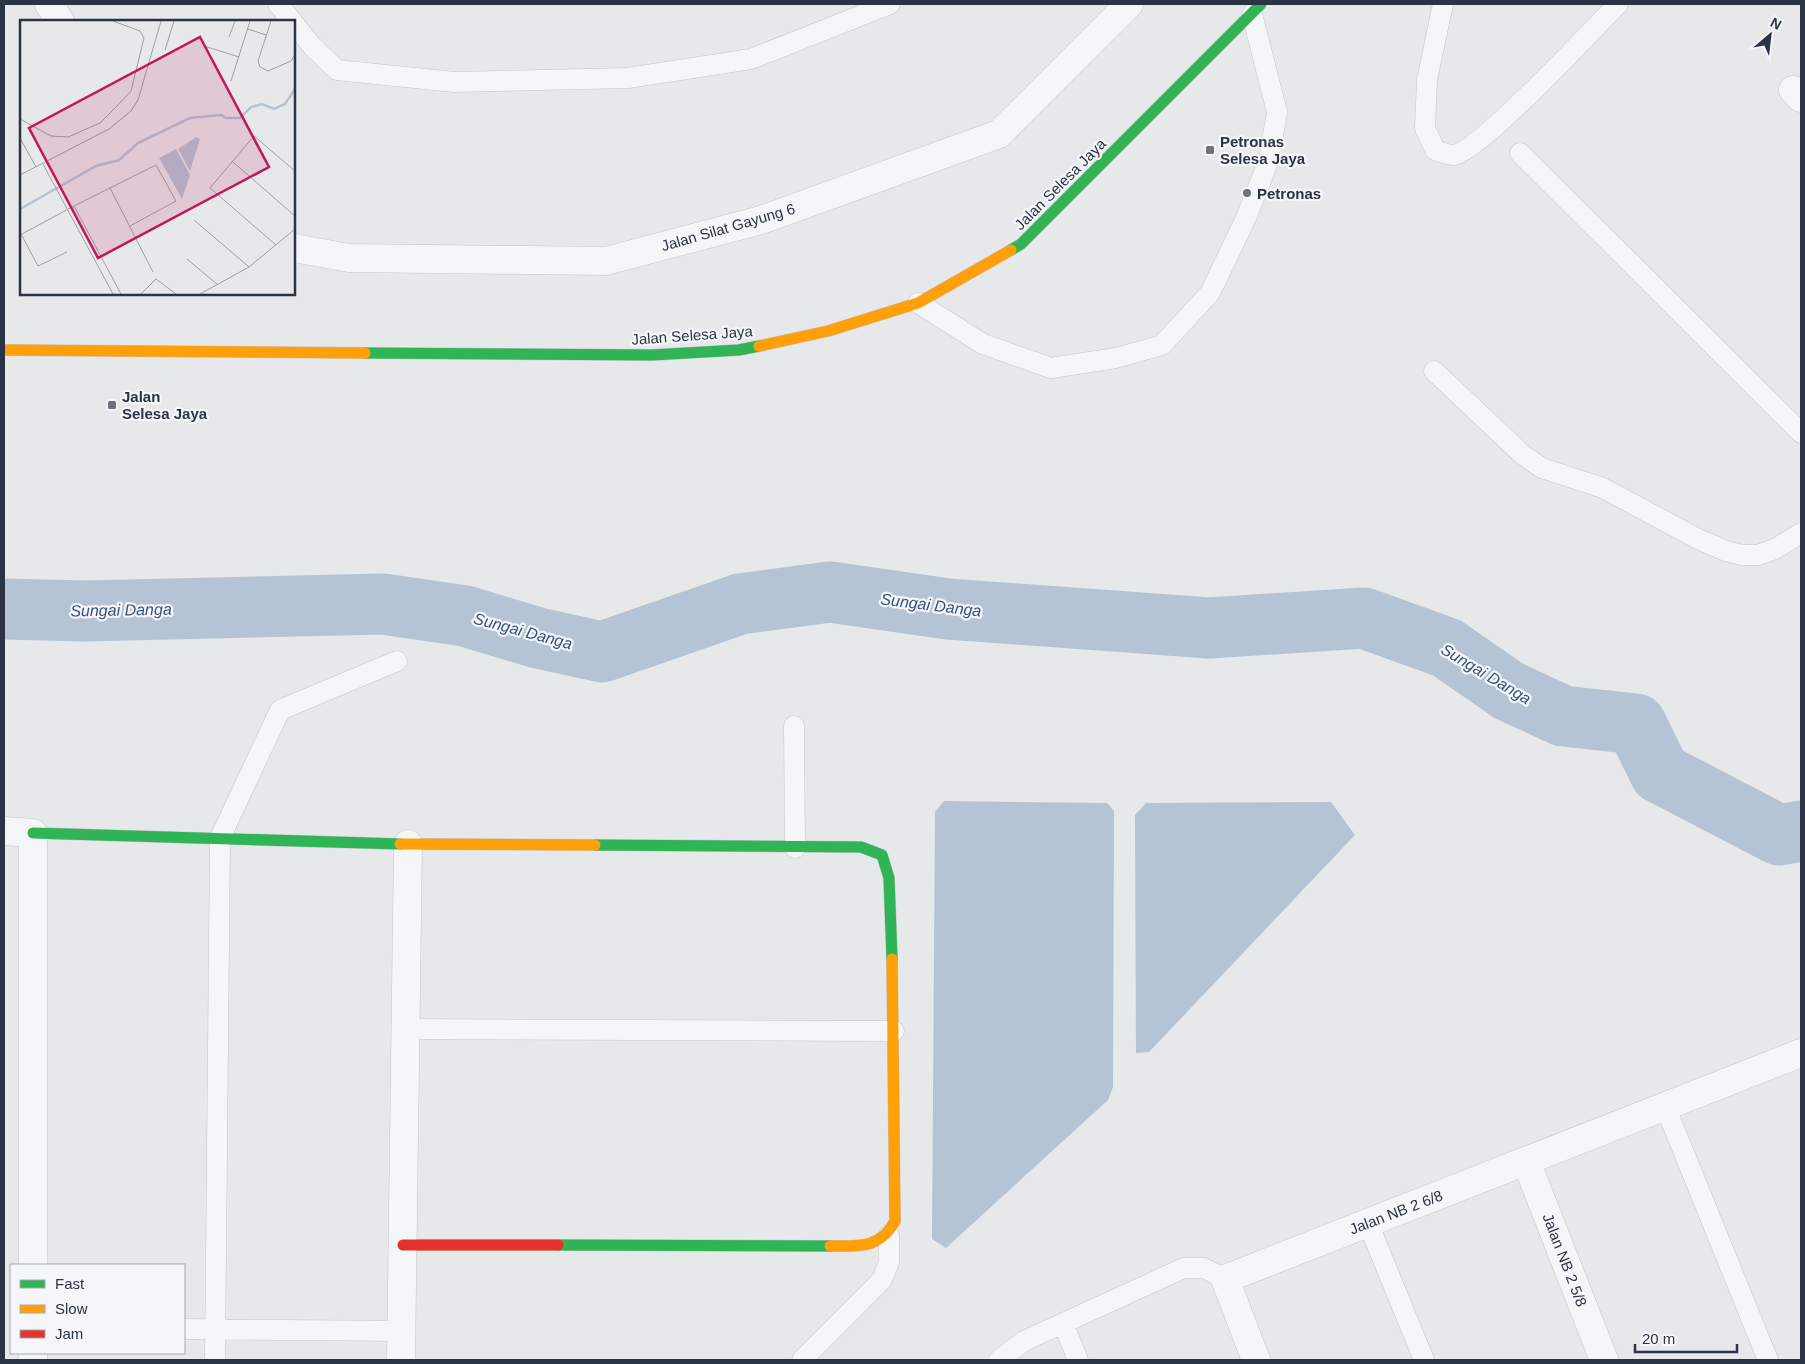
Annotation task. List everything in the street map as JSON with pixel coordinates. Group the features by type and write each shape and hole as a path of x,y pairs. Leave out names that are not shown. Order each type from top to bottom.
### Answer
{"street":[{"path":"48,4 59,20"},
{"name":"Jalan Silat Gayung 6","path":"295,248 349,258 606,260 761,220 998,134 1129,4"},
{"name":"Jalan Selesa Jaya","path":"4,350 672,354 739,350 828,331 918,303 1021,244 1256,9"},
{"path":"4,832 408,844 861,847 882,855 889,878 894,1031 895,1221 889,1235 871,1244 846,1246 403,1245"},
{"path":"33,833 34,1264"},
{"path":"401,1360 408,844"},
{"name":"Jalan NB 2 6/8","path":"1224,1279 1801,1052"},
{"name":"Jalan NB 2 5/8","path":"1526,1161 1604,1360"},
{"path":"1224,1279 1256,1360"}],"lane":[{"path":"278,4 291,20"},
{"path":"295,25 312,47 337,70 454,82 628,78 750,60 890,4"},
{"path":"1443,4 1426,80 1426,128 1435,150 1453,155 1472,147 1494,127 1618,4"},
{"path":"918,303 983,344 1051,368 1116,358 1162,345 1210,293 1246,218 1268,160 1277,112 1256,9"},
{"path":"1520,153 1801,433"},
{"path":"1434,371 1523,455 1542,468 1603,488 1698,540 1726,551 1742,555 1758,555 1776,549 1801,533"},
{"path":"215,1360 220,838 280,710 396,661"},
{"path":"794,726 794,848"},
{"path":"406,1029 894,1031"},
{"path":"1665,1106 1768,1360"},
{"path":"1368,1223 1424,1360"},
{"path":"802,1360 882,1280 889,1262 889,1235"},
{"path":"999,1360 1024,1341 1184,1268 1204,1268 1224,1279"},
{"path":"1063,1322 1078,1360"},
{"path":"185,1329 402,1331"}],"water":[{"path":"944,801 1107,803 1114,811 1113,1087 1108,1100 946,1248 932,1239 935,812"},
{"path":"1331,802 1355,835 1149,1052 1136,1053 1135,815 1146,803"}],"waterway":[{"name":"Sungai Danga","path":"4,609 84,611 383,604 465,616 538,638 602,652 740,604 830,592 948,609 1209,628 1364,618 1447,648 1509,691 1563,716 1636,724 1660,773 1779,835 1801,831"}],"traffic: fast":[{"path":"1011,250 1021,244 1261,4"},
{"path":"365,353 652,355 739,350 759,346"},
{"path":"33,833 400,844"},
{"path":"595,845 861,847 882,855 889,878 892,959"},
{"path":"558,1245 830,1246"}],"traffic: slow":[{"path":"759,346 828,331 918,303 1011,250"},
{"path":"4,350 365,353"},
{"path":"400,844 595,845"},
{"path":"830,1246 850,1246 875,1241 882,1237 895,1221 892,959"}],"traffic: jam":[{"path":"403,1245 558,1245"}],"place":[{"name":"Petronas Selesa Jaya","path":"1210,150"},
{"name":"Petronas","path":"1247,193"},
{"name":"Jalan Selesa Jaya","path":"112,405"}]}
